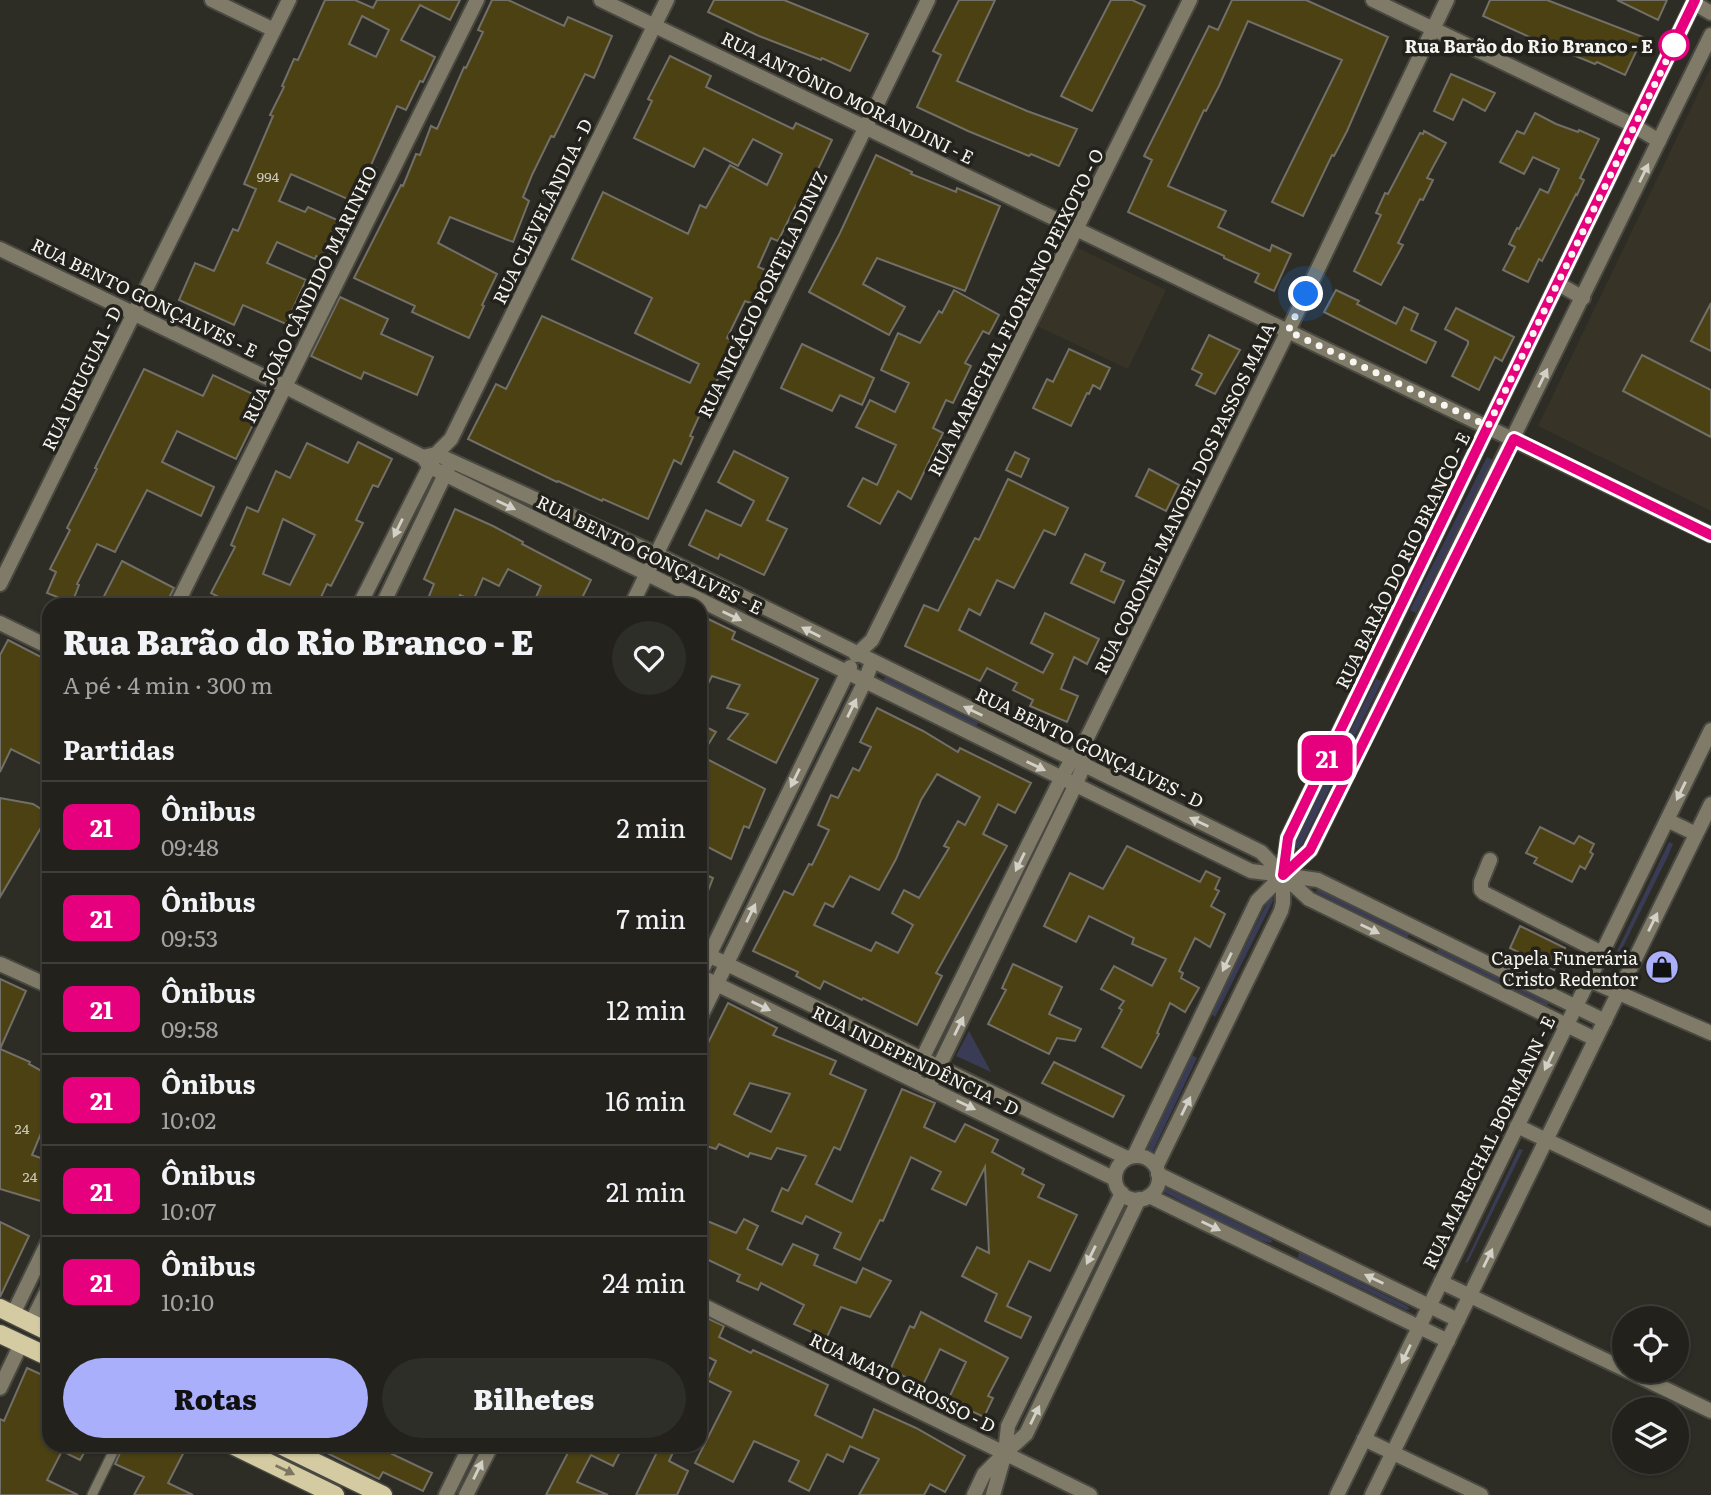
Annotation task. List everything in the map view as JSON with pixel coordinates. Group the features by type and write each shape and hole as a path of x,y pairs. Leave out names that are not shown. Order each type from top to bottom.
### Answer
{"main road":[{"path":"7,1311 42,1328"},
{"path":"0,1335 42,1354"},
{"path":"246,1452 335,1495"},
{"path":"294,1452 383,1495"}],"street":[{"path":"212,0 274,30"},
{"name":"RUA URUGUAI - D","path":"0,584 289,0"},
{"name":"RUA JOÃO CÂNDIDO MARINHO","path":"180,598 477,0"},
{"name":"RUA ANTÔNIO MORANDINI - E","path":"601,0 1711,535"},
{"name":"RUA CLEVELÂNDIA - D","path":"363,598 430,459 450,439 667,0"},
{"name":"RUA NICÁCIO PORTELA DINIZ","path":"635,598 928,0"},
{"name":"RUA MARECHAL FLORIANO PEIXOTO - O","path":"707,947 778,813 856,655 872,640 1190,0"},
{"path":"1373,0 1633,125 1659,141"},
{"name":"RUA CORONEL MANOEL DOS PASSOS MAIA","path":"929,1087 1075,786 1082,748 1288,331 1447,0"},
{"path":"1695,1 1711,13"},
{"name":"RUA BARÃO DO RIO BRANCO - E","path":"1157,1171 1281,911 1288,838 1695,1"},
{"path":"1448,1341 1284,1261 1144,1198 1128,1198 1122,1193 1115,1179 1117,1169 1130,1157 1257,901 1310,850 1711,35"},
{"name":"RUA BENTO GONÇALVES - E","path":"0,249 430,459 445,474 695,598"},
{"path":"1558,283 1583,298"},
{"name":"RUA CLEVELÂNDIA - D","path":"386,598 451,460 450,439"},
{"name":"RUA BENTO GONÇALVES - E","path":"430,459 451,460 656,554 872,662"},
{"name":"RUA BENTO GONÇALVES - E","path":"707,604 865,681"},
{"path":"0,623 42,644"},
{"path":"1386,636 1410,648"},
{"name":"RUA MARECHAL FLORIANO PEIXOTO - O","path":"707,1004 865,681 872,662 872,640"},
{"name":"RUA BENTO GONÇALVES - D","path":"872,662 1261,852 1309,899 1595,1039"},
{"path":"865,681 1251,871 1318,880 1605,1021"},
{"path":"988,743 998,723"},
{"name":"RUA MARECHAL BORMANN - E","path":"1337,1495 1711,730"},
{"path":"912,1079 1061,779 1078,762"},
{"path":"1371,1495 1711,804"},
{"path":"1157,825 1166,805"},
{"path":"778,813 796,822"},
{"path":"1667,820 1696,834"},
{"path":"1490,860 1481,882 1481,890 1484,893 1602,953"},
{"path":"990,923 1005,930"},
{"path":"1426,956 1435,937"},
{"name":"RUA INDEPENDÊNCIA - D","path":"707,954 938,1068 1130,1157"},
{"path":"0,964 42,983"},
{"name":"RUA INDEPENDÊNCIA - D","path":"707,979 1115,1179"},
{"path":"1589,979 1711,1033"},
{"path":"844,1046 853,1026"},
{"path":"1193,1033 1216,1044"},
{"path":"1035,1139 1045,1119"},
{"path":"1517,1126 1711,1219"},
{"path":"1130,1157 1149,1159 1157,1171 1458,1320"},
{"path":"974,1495 984,1474 1026,1434 1144,1198 1157,1187 1157,1171"},
{"path":"993,1495 1005,1453 1008,1426 1122,1193"},
{"path":"1284,1261 1293,1240"},
{"path":"7,1311 42,1252"},
{"path":"1441,1282 1612,1364"},
{"path":"31,1323 42,1301"},
{"name":"RUA MATO GROSSO - D","path":"707,1307 1090,1495"},
{"path":"1065,1309 1083,1318"},
{"path":"0,1388 21,1344"},
{"path":"1652,1383 1711,1411"},
{"path":"1364,1439 1482,1495"},
{"path":"446,1495 467,1452"},
{"path":"466,1495 488,1452"}],"lane":[{"path":"92,1495 113,1452"}],"shaded area":[{"path":"1711,67 1711,511 1538,426"},
{"path":"1076,247 1166,290 1128,369 1037,326"},
{"path":"1487,457 1493,460 1416,613 1410,610"},
{"path":"885,677 978,723 976,727 883,682"},
{"path":"1376,679 1382,681 1300,849 1293,847"},
{"path":"1669,842 1673,844 1668,856 1616,961 1609,968"},
{"path":"1318,887 1409,934 1407,938 1316,892"},
{"path":"1270,897 1274,899 1215,1017 1211,1014"},
{"path":"1439,947 1550,1001 1547,1006 1436,952"},
{"path":"969,1031 991,1072 956,1056"},
{"path":"1192,1055 1197,1058 1152,1153 1147,1149"},
{"path":"1519,1149 1523,1150 1468,1262 1465,1263"},
{"path":"1166,1188 1272,1240 1271,1243 1218,1221 1164,1192"},
{"path":"1299,1252 1410,1309 1406,1310 1298,1258"}],"building":[{"path":"325,0 355,0 373,8 377,0 460,0 450,20 420,5 401,40 435,57 406,110 397,106 371,165 376,168 359,204 291,174 279,201 305,212 308,207 344,223 327,261 316,256 315,259 277,242 267,263 306,280 286,324 243,305 234,325 179,300 195,263 214,271 233,229 238,231 256,189 244,184 273,116 270,115 284,87 282,86 294,59 298,60","holes":["362,16 389,30 376,57 349,44"]},
{"path":"492,0 508,0 564,26 568,17 612,36 594,78 585,74 532,175 523,197 529,201 513,242 450,217 438,243 497,274 469,338 412,312 415,306 354,278 401,185 403,186 416,154 420,155 431,126 437,129 464,67 466,68 483,32 478,30"},
{"path":"714,0 784,0 868,34 850,71 759,36 708,12"},
{"path":"959,0 995,0 957,81 1077,129 1059,166 968,131 917,107 941,55 933,51"},
{"path":"1111,0 1132,0 1145,6 1092,111 1061,96"},
{"path":"1232,0 1306,0 1388,37 1347,131 1334,156 1332,155 1303,216 1272,202 1342,60 1248,21 1219,86 1206,111 1204,110 1168,186 1226,211 1218,227 1270,251 1272,245 1291,254 1274,291 1255,282 1259,274 1128,212 1152,160 1144,156 1209,26 1218,30"},
{"path":"1490,0 1547,0 1643,37 1625,75 1483,16"},
{"path":"1617,0 1667,0 1658,20"},
{"path":"670,56 711,76 706,87 793,129 796,123 832,140 800,207 796,205 778,241 771,238 758,267 768,271 753,304 745,301 727,338 737,343 705,403 681,464 674,460 648,519 557,482 468,439 496,384 506,389 542,316 690,383 699,364 635,333 652,298 572,259 603,192 688,234 700,205 706,208 730,165 767,185 782,154 753,139 738,166 704,148 694,167 634,138 652,101 648,99"},
{"path":"1451,74 1495,93 1485,111 1463,99 1453,120 1434,111"},
{"path":"1535,113 1556,124 1599,139 1580,178 1584,180 1577,195 1528,282 1503,270 1515,247 1509,244 1540,189 1548,193 1559,169 1533,157 1524,174 1500,162 1517,131 1524,134"},
{"path":"1424,131 1446,143 1427,178 1433,180 1423,200 1420,199 1398,243 1403,245 1381,285 1354,271 1381,215 1376,213 1385,193 1388,194 1420,133 1423,134"},
{"path":"876,155 912,172 911,174 956,192 957,188 1000,206 965,291 877,258 863,284 905,307 889,335 809,292"},
{"path":"954,290 999,315 989,334 983,331 965,363 971,366 953,403 946,400 933,428 943,433 911,499 898,491 880,524 848,506 863,478 877,485 896,445 856,427 870,400 895,412 909,383 881,370 898,333 920,343 939,311 942,313"},
{"path":"1336,290 1396,324 1404,307 1418,314 1411,330 1436,342 1426,363 1324,312"},
{"path":"340,297 388,319 381,334 433,357 417,395 364,372 361,379 311,356"},
{"path":"1711,303 1711,351 1691,341"},
{"path":"1456,308 1514,337 1502,361 1495,357 1479,390 1452,376 1468,344 1468,341 1445,329"},
{"path":"1209,335 1240,350 1215,394 1196,385 1202,374 1192,369"},
{"path":"802,344 874,378 862,405 840,395 832,411 781,388"},
{"path":"1069,349 1110,368 1100,389 1093,385 1089,394 1087,393 1071,426 1033,408 1047,379 1053,382"},
{"path":"1642,355 1711,390 1711,437 1623,391"},
{"path":"144,369 203,396 213,375 265,400 236,459 177,431 162,462 214,487 201,516 147,490 115,552 97,544 77,584 79,585 74,598 60,598 47,593 56,572 50,569 70,530 67,528 97,469 95,468"},
{"path":"358,442 392,459 378,487 373,485 356,520 363,523 331,586 327,584 321,598 221,598 211,593 235,547 231,545 247,507 258,512 276,471 290,478 307,443 348,463","holes":["283,519 315,535 290,585 263,574"]},
{"path":"734,451 788,478 767,520 787,529 764,575 720,554 718,559 689,545 706,510 741,526 754,501 718,482"},
{"path":"1015,452 1029,459 1021,477 1006,470"},
{"path":"1149,469 1179,485 1166,511 1136,496"},
{"path":"1008,479 1068,508 1055,535 1044,530 1014,588 997,580 980,615 969,609 959,630 1043,673 1053,654 1031,643 1045,613 1099,639 1087,664 1074,657 1061,689 1078,696 1067,722 1030,706 1033,700 1013,690 1017,683 987,668 980,681 905,646 924,605 938,611 975,538 979,540"},
{"path":"455,509 493,526 591,580 582,598 536,598 541,586 508,569 499,586 483,578 474,598 460,595 459,598 428,598 434,584 424,579"},
{"path":"1085,554 1105,563 1101,571 1124,581 1114,603 1071,583"},
{"path":"122,561 174,588 169,598 103,598"},
{"path":"707,618 735,632 732,639 818,679 776,763 728,739 748,714 727,708 740,685 712,676 707,686"},
{"path":"8,640 42,657 42,764 11,749 0,772 0,655"},
{"path":"877,708 958,752 960,748 1031,783 1015,813 998,804 983,834 1007,846 936,973 942,976 917,1025 824,981 820,989 796,976 798,972 753,951 784,891 793,895 809,864 812,865 829,830 818,825 831,795 838,798 853,768 859,771 871,747 860,742","holes":["937,774 980,797 965,825 958,821 944,846 949,848 919,898 904,890 892,913 913,925 898,953 876,942 871,951 814,925 825,903 833,907 850,876 879,890 896,859 921,800"]},
{"path":"707,728 716,732 707,746"},
{"path":"707,759 765,789 749,828 744,826 731,859 707,847"},
{"path":"0,798 33,804 42,810 42,826 0,897"},
{"path":"1540,827 1574,844 1579,836 1594,844 1590,852 1593,854 1585,869 1580,866 1572,882 1534,863 1537,858 1526,853"},
{"path":"1127,846 1200,882 1206,871 1220,878 1215,889 1219,891 1211,906 1225,914 1210,947 1195,938 1179,971 1183,973 1181,978 1199,988 1185,1012 1170,1003 1157,1033 1159,1034 1141,1068 1102,1047 1124,1001 1101,989 1114,966 1152,986 1166,959 1132,944 1134,938 1089,916 1076,942 1044,926 1070,873 1103,889"},
{"path":"707,875 713,878 707,894"},
{"path":"1520,926 1565,948 1554,970 1510,948"},
{"path":"1013,964 1062,987 1049,1014 1081,1029 1075,1041 1057,1038 1049,1054 988,1024 1006,990 1002,988"},
{"path":"0,979 26,991 0,1049"},
{"path":"728,1003 777,1028 773,1035 836,1061 830,1074 866,1090 840,1150 834,1147 816,1184 852,1202 902,1089 935,1103 924,1127 955,1142 965,1124 998,1140 992,1152 1024,1169 1022,1174 1044,1185 1038,1197 1077,1215 1050,1271 1029,1261 1007,1306 1031,1317 1021,1338 985,1321 997,1294 962,1276 977,1247 989,1253 985,1167 966,1205 932,1189 941,1172 911,1157 883,1221 880,1220 860,1260 834,1248 841,1233 806,1216 802,1224 772,1211 782,1188 788,1191 806,1156 777,1148 771,1159 750,1153 748,1157 719,1144 716,1149 707,1146 707,1045","holes":["750,1083 790,1094 771,1132 734,1114"]},
{"path":"0,1049 30,1062 29,1064 42,1071 42,1131 32,1155 42,1159 42,1202 0,1189"},
{"path":"1054,1062 1124,1096 1113,1117 1042,1083"},
{"path":"744,1219 758,1226 747,1249 782,1265 793,1244 818,1255 814,1265 856,1283 863,1268 891,1281 870,1317 841,1307 826,1339 794,1324 804,1305 761,1283 758,1290 737,1281 740,1275 707,1259 707,1221 736,1233"},
{"path":"0,1222 29,1236 0,1297"},
{"path":"921,1312 1008,1358 988,1396 993,1398 984,1417 948,1400 966,1362 940,1349 923,1385 890,1370 910,1326 914,1328"},
{"path":"707,1318 724,1326 719,1337 828,1385 815,1415 862,1438 874,1409 916,1428 965,1456 945,1492 930,1484 924,1495 859,1495 879,1459 850,1446 843,1462 827,1454 809,1491 789,1481 799,1461 754,1441 733,1482 695,1463 701,1452 707,1452 707,1439 731,1392 707,1380 716,1361 707,1356"},
{"path":"27,1368 42,1375 42,1452 61,1452 47,1480 78,1495 0,1495 0,1419 4,1421"},
{"path":"64,1452 85,1452 80,1460"},
{"path":"120,1452 184,1452 168,1483 193,1495 134,1495 144,1477 115,1464"},
{"path":"325,1452 393,1452 392,1454 432,1473 423,1491 383,1472 379,1479"},
{"path":"568,1452 620,1452 613,1466 591,1455 577,1482 608,1495 546,1495"},
{"path":"657,1452 673,1452 669,1461 688,1471 677,1495 636,1495"}],"bus line":[{"name":"21","path":"1695,0 1288,838 1283,875 1310,850 1514,439 1711,535"}],"place":[{"name":"Rua Barão do Rio Branco - E","path":"1674,45"},
{"name":"Capela Funerária Cristo Redentor","path":"1662,967"}],"route":[{"path":"1306,294 1288,331 1488,426 1674,45"}]}
